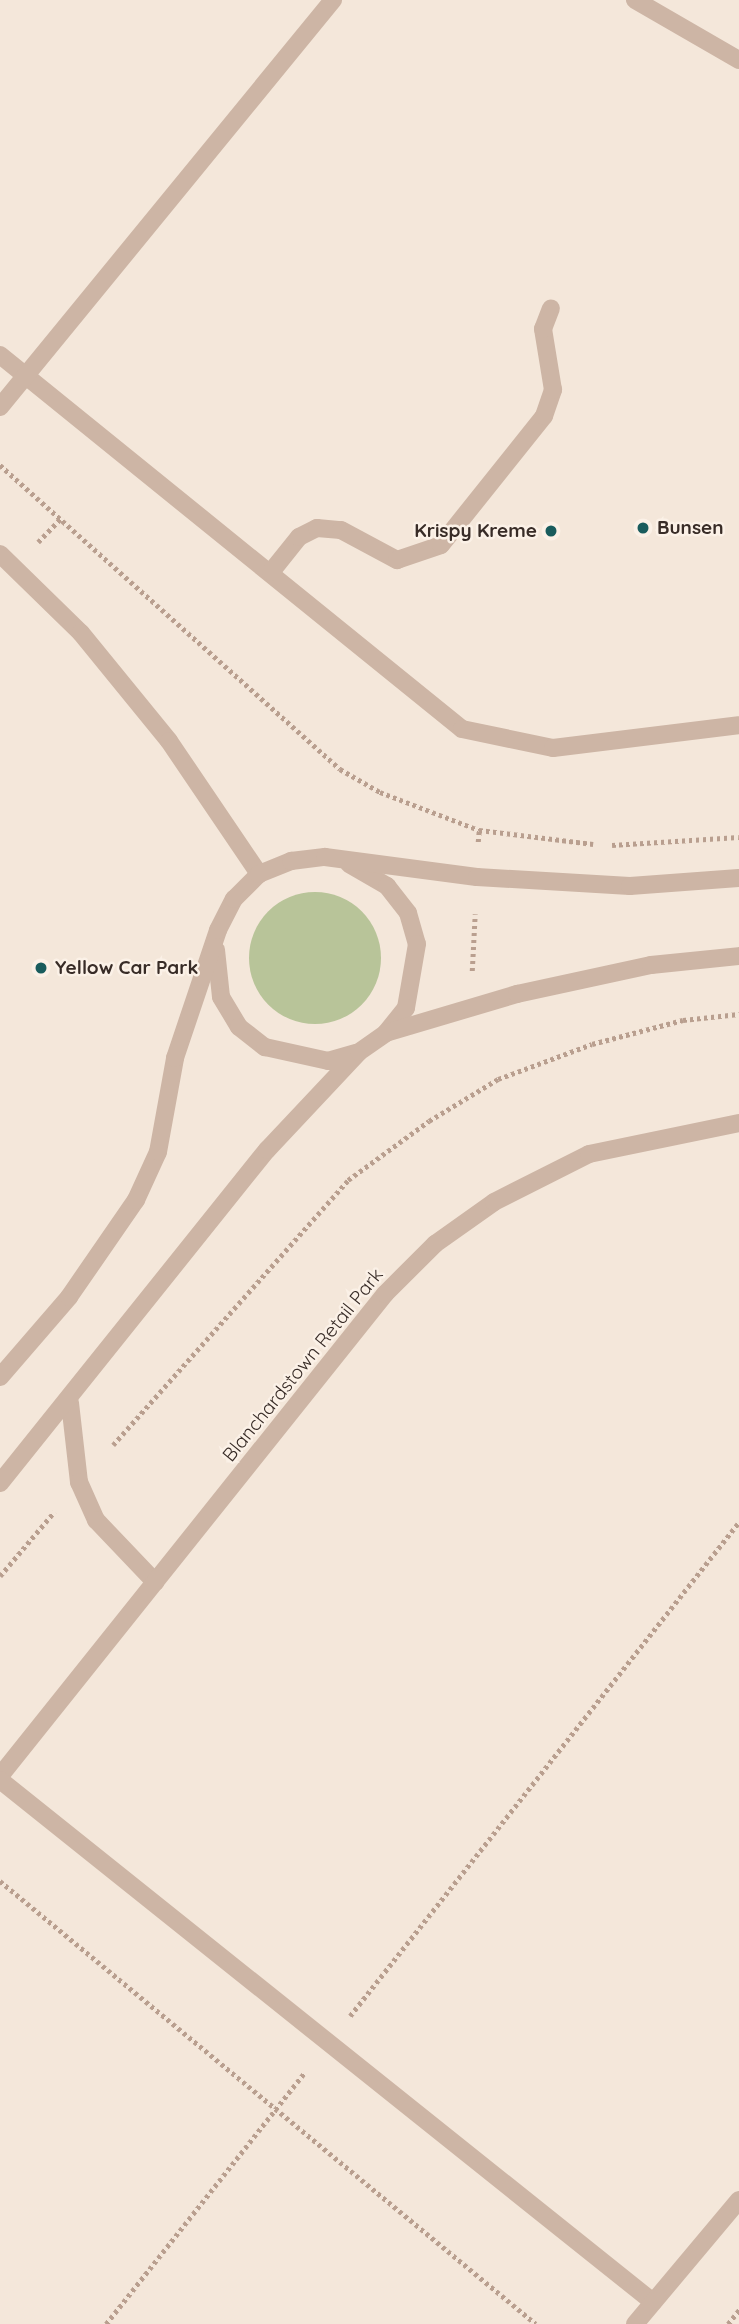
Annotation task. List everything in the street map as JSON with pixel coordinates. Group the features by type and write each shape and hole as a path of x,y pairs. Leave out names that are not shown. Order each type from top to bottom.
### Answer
{"street":[{"path":"0,407 332,0"},
{"path":"635,0 739,60"},
{"path":"271,572 299,537 317,528 341,530 397,560 441,545 544,416 553,390 543,329 551,308"},
{"path":"0,355 462,729 553,748 739,725"},
{"path":"0,554 80,633 160,731 259,874"},
{"path":"325,857 377,880 408,914 417,944 417,977 406,1008 386,1034"},
{"path":"0,1377 69,1297 136,1200 158,1152 175,1058 218,930 234,899 259,874 290,861 325,857 477,877 630,886 739,878"},
{"path":"218,930 214,964 221,997 239,1027 265,1048 295,1059 328,1061 359,1052"},
{"path":"0,1483 70,1403 267,1150 359,1052 386,1034 433,1018 651,965 739,956"},
{"name":"Blanchardstown Retail Park","path":"0,1778 385,1294 435,1244 494,1202 589,1154 739,1124"},
{"path":"70,1403 79,1482 117,1548 155,1582"},
{"path":"0,1778 653,2302"},
{"path":"635,2324 739,2200"}],"path":[{"path":"0,465 340,769 380,792 479,830"},
{"path":"0,1576 79,1482 348,1180 429,1121 498,1079 592,1044 682,1020 739,1014"},
{"path":"106,2324 739,1522"},
{"path":"0,1881 274,2111 536,2324"},
{"path":"728,2324 739,2310"}],"green space":[{"path":"315,892 340,897 362,911 376,933 381,958 376,983 362,1005 340,1019 315,1024 290,1019 268,1005 254,983 249,958 254,933 268,911 290,897"}],"place":[{"name":"Bunsen","path":"643,528"},
{"name":"Krispy Kreme","path":"551,531"},
{"name":"Yellow Car Park","path":"41,968"}]}
